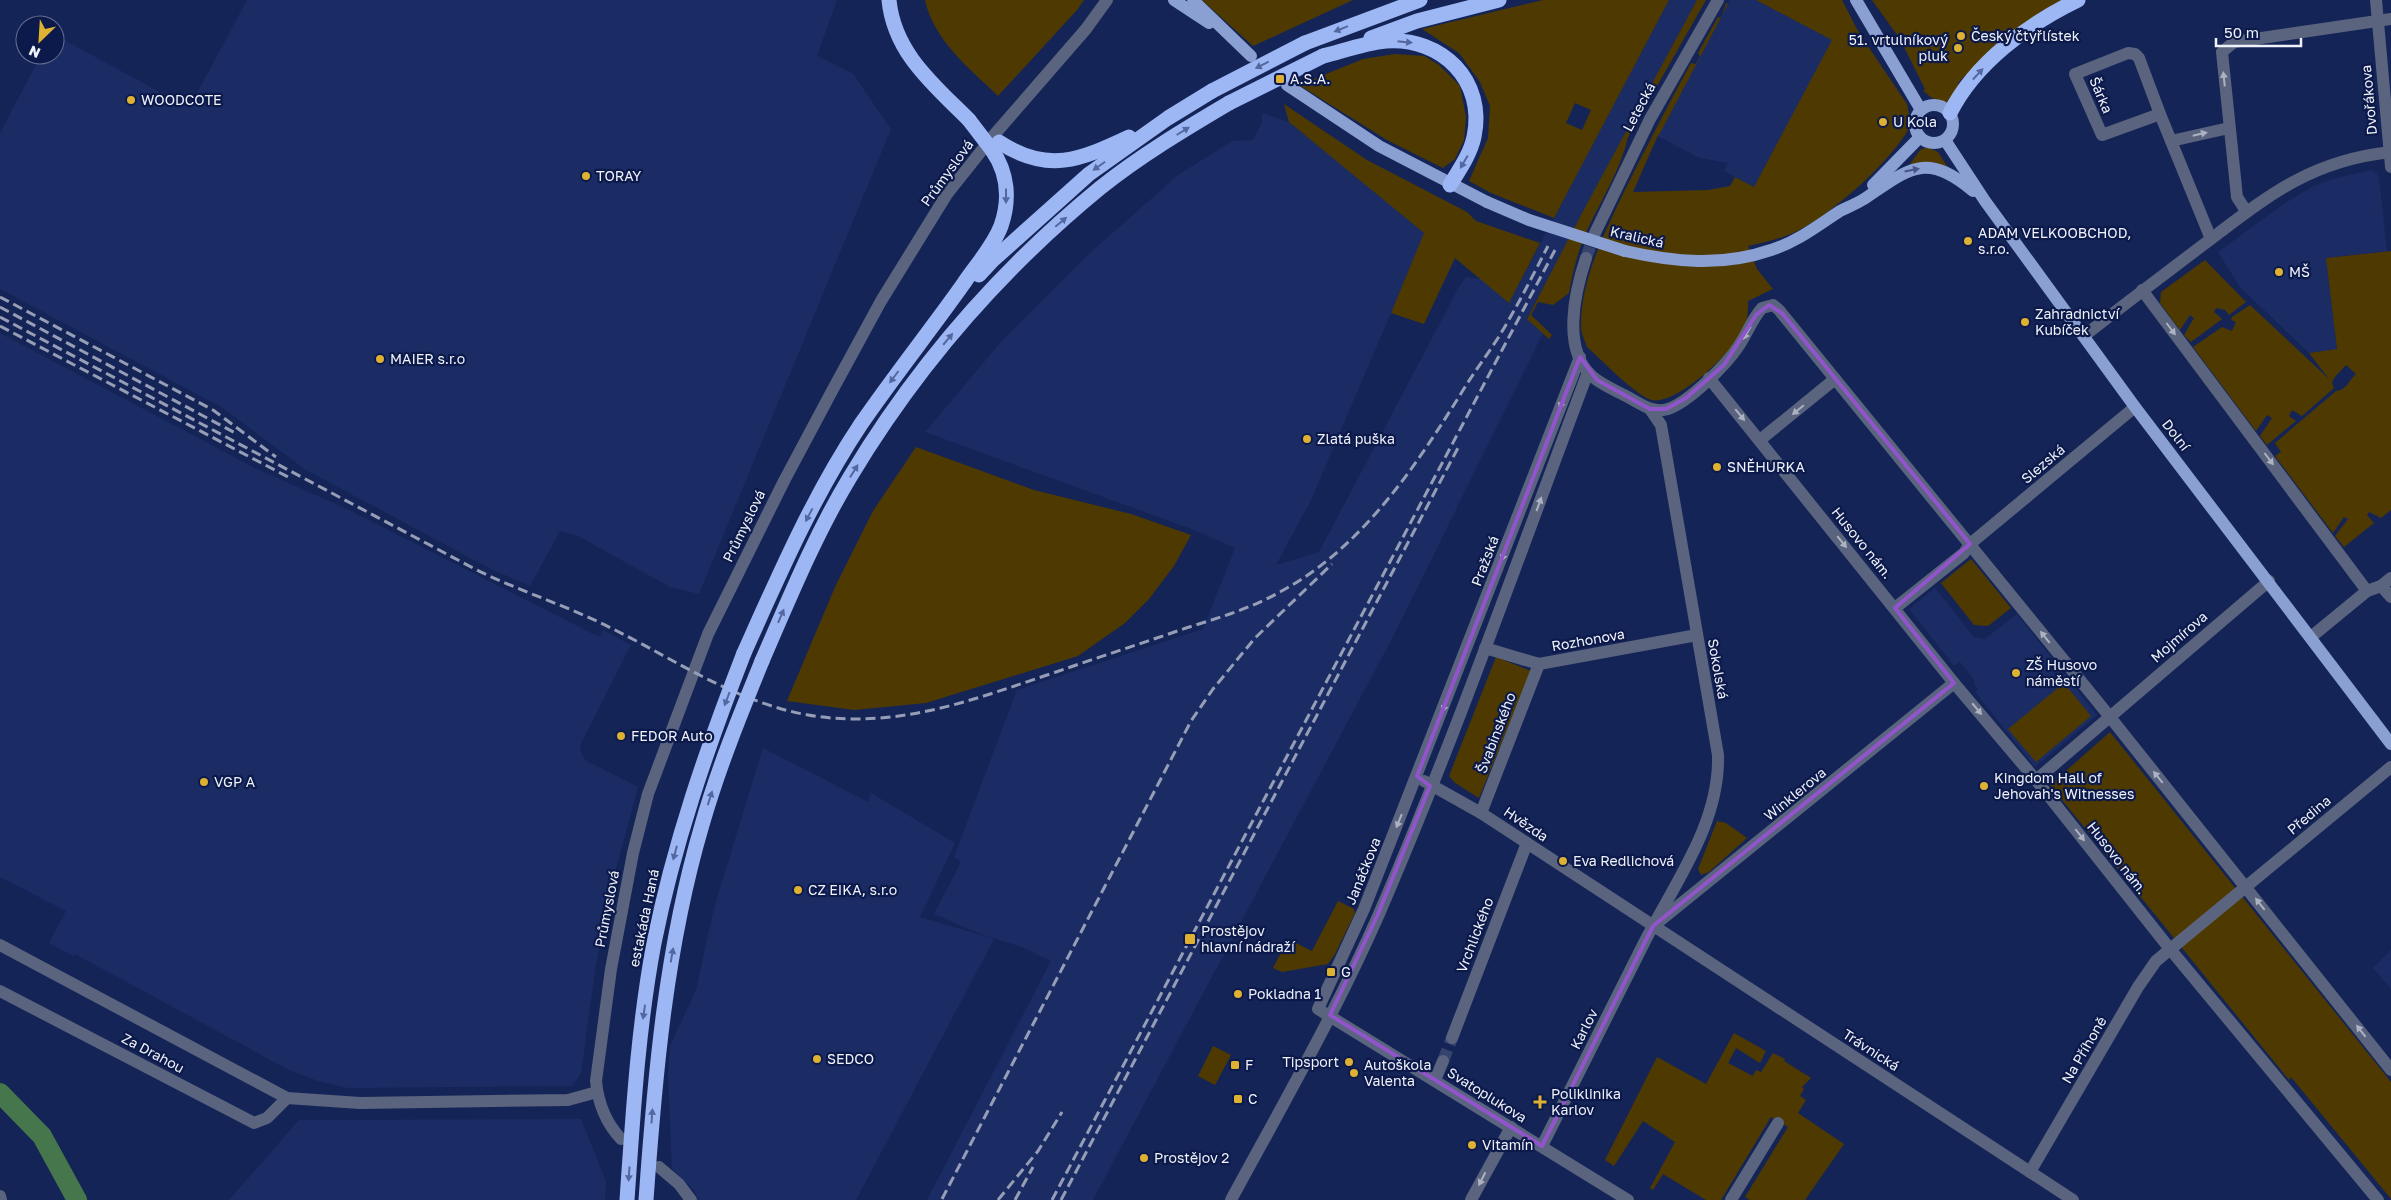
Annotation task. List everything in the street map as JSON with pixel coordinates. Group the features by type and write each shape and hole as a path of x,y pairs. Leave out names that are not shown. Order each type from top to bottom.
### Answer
{"highway":[{"path":"890,0 893,22 907,54 931,83 996,146 1031,158 1054,162 1071,160 1098,151 1168,118"},
{"path":"934,324 993,260 1089,174 1168,118 1212,91 1305,43 1420,0"},
{"path":"646,1200 658,1044 670,966 701,826 723,758 803,566 849,479 904,394 948,338 1008,272 1051,231 1101,187 1179,133 1229,104 1323,56 1417,21 1499,0"},
{"path":"1950,113 1963,90 2011,42 2057,10 2078,0"},
{"path":"1323,56 1372,43 1400,42 1435,49 1459,67 1474,96 1476,129 1466,159 1450,185"},
{"path":"934,324 992,243 1000,228 1006,208 1006,183 996,146"},
{"name":"estakáda Haná","path":"627,1200 639,1044 654,944 683,823 706,753 744,653 786,559 831,473 880,398 934,324"}],"main road":[{"path":"1174,0 1225,33"},
{"path":"1192,0 1251,56"},
{"path":"1856,0 1921,110"},
{"name":"Kralická","path":"1287,85 1379,146 1450,185 1487,202 1529,220 1625,251 1682,261 1721,261 1770,251 1798,239 1861,201 1899,174 1922,168 1951,174 1985,201"},
{"path":"1938,105 1950,113 1953,128 1945,140 1932,143 1920,137 1915,123 1921,110 1929,106 1938,105"},
{"path":"1840,212 1876,182 1920,137"},
{"name":"Dolní","path":"1945,140 1985,201 2135,407 2391,744"}],"street":[{"name":"Průmyslová","path":"621,1139 608,1120 597,1092 596,1072 610,969 633,853 648,794 708,634 784,480 832,391 882,301 947,194 994,135 1090,24 1107,0"},
{"name":"Letecká","path":"1595,233 1650,119 1718,0"},
{"name":"Dvořákova","path":"2376,0 2391,168"},
{"path":"2246,211 2237,197 2222,52 2234,42 2391,19"},
{"name":"Šárka","path":"2160,114 2102,135 2075,74 2128,53 2135,54 2139,58 2210,239"},
{"path":"2171,141 2230,128"},
{"path":"2084,336 2246,211 2289,183 2326,166 2348,159 2390,152"},
{"path":"1586,258 1576,289 1573,315 1574,335 1580,357 1588,372 1597,380 1650,409 1670,408 1686,398 1709,378 1737,348 1762,308 1772,305 1779,310 2110,717 2391,1070"},
{"path":"2142,290 2367,590"},
{"name":"Pražská","path":"1417,776 1580,357"},
{"path":"1231,1200 1330,1015 1378,914 1485,648 1588,372"},
{"name":"Husovo nám.","path":"1709,378 1954,683 2036,780 2170,949 2378,1200"},
{"path":"1760,440 1835,379"},
{"name":"Slezská","path":"1895,608 1964,553 1970,544 2135,407"},
{"name":"Sokolská","path":"1650,409 1661,426 1718,755 1717,782 1707,820 1685,868 1653,926"},
{"name":"Mojmírova","path":"2036,780 2269,581"},
{"path":"2311,637 2367,590 2386,582 2391,597"},
{"name":"Rozhonova","path":"1485,648 1539,664 1697,635"},
{"name":"Švabinského","path":"1481,812 1539,664"},
{"name":"Winklerova","path":"1653,926 1954,683"},
{"name":"Předina","path":"2170,949 2391,767"},
{"path":"1414,824 1419,794 1417,776"},
{"name":"Hvězda","path":"1417,776 1430,786 1481,812 1653,926"},
{"name":"Janáčkova","path":"1330,1015 1318,1009 1364,909 1417,776"},
{"name":"Vrchlického","path":"1452,1038 1527,843"},
{"path":"1364,909 1378,914"},
{"name":"Karlov","path":"1542,1146 1653,926"},
{"name":"Trávnická","path":"1653,926 2073,1200"},
{"name":"Za Drahou","path":"0,945 287,1098 360,1103 568,1100 597,1092"},
{"name":"Na Příhoně","path":"2030,1172 2142,981 2156,961 2170,949"},
{"name":"Za Drahou","path":"0,991 254,1123 267,1118 287,1098"},
{"name":"Svatoplukova","path":"1330,1015 1628,1200"},
{"path":"1435,1080 1443,1061"},
{"path":"1731,1200 1778,1124"},
{"path":"1471,1200 1511,1127"},
{"path":"659,1167 679,1184 691,1200"},
{"path":"0,1196 1,1200"}],"highlighted area":[{"path":"1769,305 1782,313 1970,544 1895,608 1954,683 1653,926 1542,1146 1330,1015 1378,914 1430,786 1417,776 1580,357 1597,380 1650,409 1666,409 1686,398 1724,365 1756,315"}],"shaded area":[{"path":"247,0 837,0 817,56 853,74 891,129 699,594 670,587 576,535 560,531 530,586 489,568 306,470 223,408 0,289 0,133 36,65 65,65 65,40 189,108"},
{"path":"925,0 1084,0 998,96 944,41 936,28"},
{"path":"1202,0 1353,0 1253,46"},
{"path":"1543,0 1669,0 1554,218 1491,193 1469,181 1488,138 1490,106 1480,82 1459,53 1422,29","holes":["1575,103 1591,110 1582,130 1566,123"]},
{"path":"1669,0 1697,0 1527,318 1543,333 1396,631 1093,1200 927,1200 1051,961 1022,947 983,935 934,914 961,862 954,857 1017,690 1203,629 1235,548 1194,530 925,432 1001,342 1090,253 1178,175 1232,141 1253,140 1262,123 1262,113 1289,122 1425,233 1311,500 1276,565 1319,552 1466,277 1482,279 1509,303"},
{"path":"1697,0 1706,0 1628,137 1616,171 1582,242 1574,267 1569,293 1553,305 1538,302 1531,315 1552,335 1549,339 1527,319"},
{"path":"1730,0 1756,0 1833,40 1754,187 1724,171 1728,163 1700,158 1657,136"},
{"path":"1756,0 1842,0 1859,33 1907,104 1911,124 1891,154 1860,186 1842,201 1808,225 1793,233 1771,241 1748,246 1757,269 1773,289 1748,301 1747,321 1741,334 1720,360 1706,373 1676,394 1663,399 1652,400 1628,385 1587,347 1582,335 1581,326 1585,292 1594,259 1630,179 1691,63 1696,64 1700,56 1698,53 1718,17 1721,18 1658,135 1633,192 1708,190 1730,186 1735,177 1754,187 1832,40"},
{"path":"1872,0 2062,0 1971,70 1958,83 1960,86 1948,103 1932,98 1923,91 1925,89 1900,39"},
{"path":"1395,54 1424,56 1439,65 1460,86 1466,117 1464,140 1455,159 1443,168 1387,140 1299,85 1363,59"},
{"path":"1284,104 1367,160 1467,212 1476,221 1540,243 1509,303 1455,258 1424,324 1391,313 1424,233 1289,122"},
{"path":"1927,147 1938,152 1947,166 1910,164 1920,150"},
{"name":"MŠ","path":"2372,170 2377,173 2379,178 2387,251 2326,258 2337,350 2309,353 2240,287 2218,252 2285,203 2312,187 2332,179"},
{"path":"2391,251 2391,510 2381,518 2369,512 2367,515 2374,523 2344,547 2335,536 2348,519 2344,517 2333,533 2275,456 2281,452 2275,443 2336,391 2345,387 2356,374 2346,365 2334,378 2332,383 2334,388 2302,416 2292,410 2289,416 2296,421 2267,445 2260,436 2272,418 2267,415 2256,431 2193,347 2222,327 2232,331 2236,322 2231,320 2232,317 2250,305 2329,379 2309,353 2337,349 2326,258"},
{"path":"2205,260 2246,302 2229,315 2225,310 2216,308 2214,312 2222,319 2191,342 2184,335 2194,318 2190,315 2180,330 2160,303 2161,292"},
{"path":"0,333 255,468 345,508 599,637 603,630 631,645 581,743 580,750 585,760 638,787 612,884 596,964 581,1073 572,1086 348,1088 318,1081 289,1070 75,954 73,956 49,943 66,911 0,877"},
{"path":"916,447 1034,490 1131,514 1191,535 1174,566 1149,599 1125,623 1078,656 926,703 854,710 787,701 835,587 873,511"},
{"path":"1971,559 2011,608 1988,626 1974,625 1941,583"},
{"name":"ZŠ Husovo náměstí","path":"1935,588 1974,637 1985,639 2017,614 2097,715 2035,767 1975,692 1978,689 1973,682 1975,681 1960,662 1954,666 1909,609"},
{"path":"1496,657 1531,671 1479,798 1455,783 1449,776"},
{"path":"2064,683 2091,716 2036,762 2008,729"},
{"path":"2110,732 2391,1082 2391,1199 2291,1077 2289,1080 2050,785"},
{"path":"763,748 868,802 871,793 955,843 920,917 994,939 856,1200 698,1200 695,1191 672,1169 668,1074 670,1046 696,990 714,908"},
{"path":"1717,821 1726,823 1747,838 1709,872 1701,875 1698,869"},
{"path":"1338,901 1354,909 1355,913 1335,954 1328,964 1282,972 1273,968 1288,939 1312,951"},
{"path":"2391,950 2391,989 2373,968"},
{"path":"1734,1033 1766,1051 1760,1063 1736,1048 1728,1063 1753,1076 1756,1070 1761,1072 1773,1053 1785,1059 1784,1061 1811,1078 1802,1087 1804,1089 1800,1096 1806,1100 1798,1113 1844,1144 1805,1200 1750,1200 1745,1197 1788,1127 1771,1117 1721,1200 1706,1200 1663,1174 1653,1190 1650,1188 1675,1142 1643,1121 1614,1166 1605,1160 1657,1057 1706,1084"},
{"path":"1213,1046 1231,1055 1215,1085 1198,1076"},
{"path":"581,1119 606,1181 605,1200 229,1200 299,1120"}],"waterway":[{"path":"0,1093 42,1136 77,1200"}],"tunnel":[{"path":"1586,258 1595,233"},
{"path":"1443,1061 1452,1038"}],"railway":[{"path":"0,317 473,568 594,620 706,679 781,709 841,719 872,719 934,710 994,693 1222,617 1267,599 1308,575 1336,553 1361,529 1385,503 1406,475 1498,338 1548,246"},
{"path":"1052,1200 1555,250"},
{"path":"0,297 213,410 276,457"},
{"path":"0,307 237,434"},
{"path":"0,326 290,478"},
{"path":"1061,1200 1459,446"},
{"path":"942,1199 1191,721 1213,689 1255,638 1332,564"},
{"path":"998,1200 1038,1151 1062,1112"},
{"path":"1015,1200 1033,1167"}],"place":[{"name":"Český čtyřlístek","path":"1961,36"},
{"name":"51. vrtulníkový pluk","path":"1958,48"},
{"name":"A.S.A.","path":"1280,79"},
{"name":"WOODCOTE","path":"131,100"},
{"name":"U Kola","path":"1883,122"},
{"name":"TORAY","path":"586,176"},
{"name":"ADAM VELKOOBCHOD, s.r.o.","path":"1968,241"},
{"name":"MŠ","path":"2279,272"},
{"name":"Zahradnictví Kubíček","path":"2025,322"},
{"name":"MAIER s.r.o","path":"380,359"},
{"name":"Zlatá puška","path":"1307,439"},
{"name":"SNĚHURKA","path":"1717,467"},
{"name":"ZŠ Husovo náměstí","path":"2016,673"},
{"name":"FEDOR Auto","path":"621,736"},
{"name":"VGP A","path":"204,782"},
{"name":"Kingdom Hall of Jehovah's Witnesses","path":"1984,786"},
{"name":"Eva Redlichová","path":"1563,861"},
{"name":"CZ EIKA, s.r.o","path":"798,890"},
{"name":"Prostějov hlavní nádraží","path":"1190,939"},
{"name":"G","path":"1331,972"},
{"name":"Pokladna 1","path":"1238,994"},
{"name":"SEDCO","path":"817,1059"},
{"name":"Tipsport","path":"1349,1062"},
{"name":"F","path":"1235,1065"},
{"name":"Autoškola Valenta","path":"1354,1073"},
{"name":"C","path":"1238,1099"},
{"name":"Poliklinika Karlov","path":"1540,1102"},
{"name":"Vitamín","path":"1472,1145"},
{"name":"Prostějov 2","path":"1144,1158"}]}
